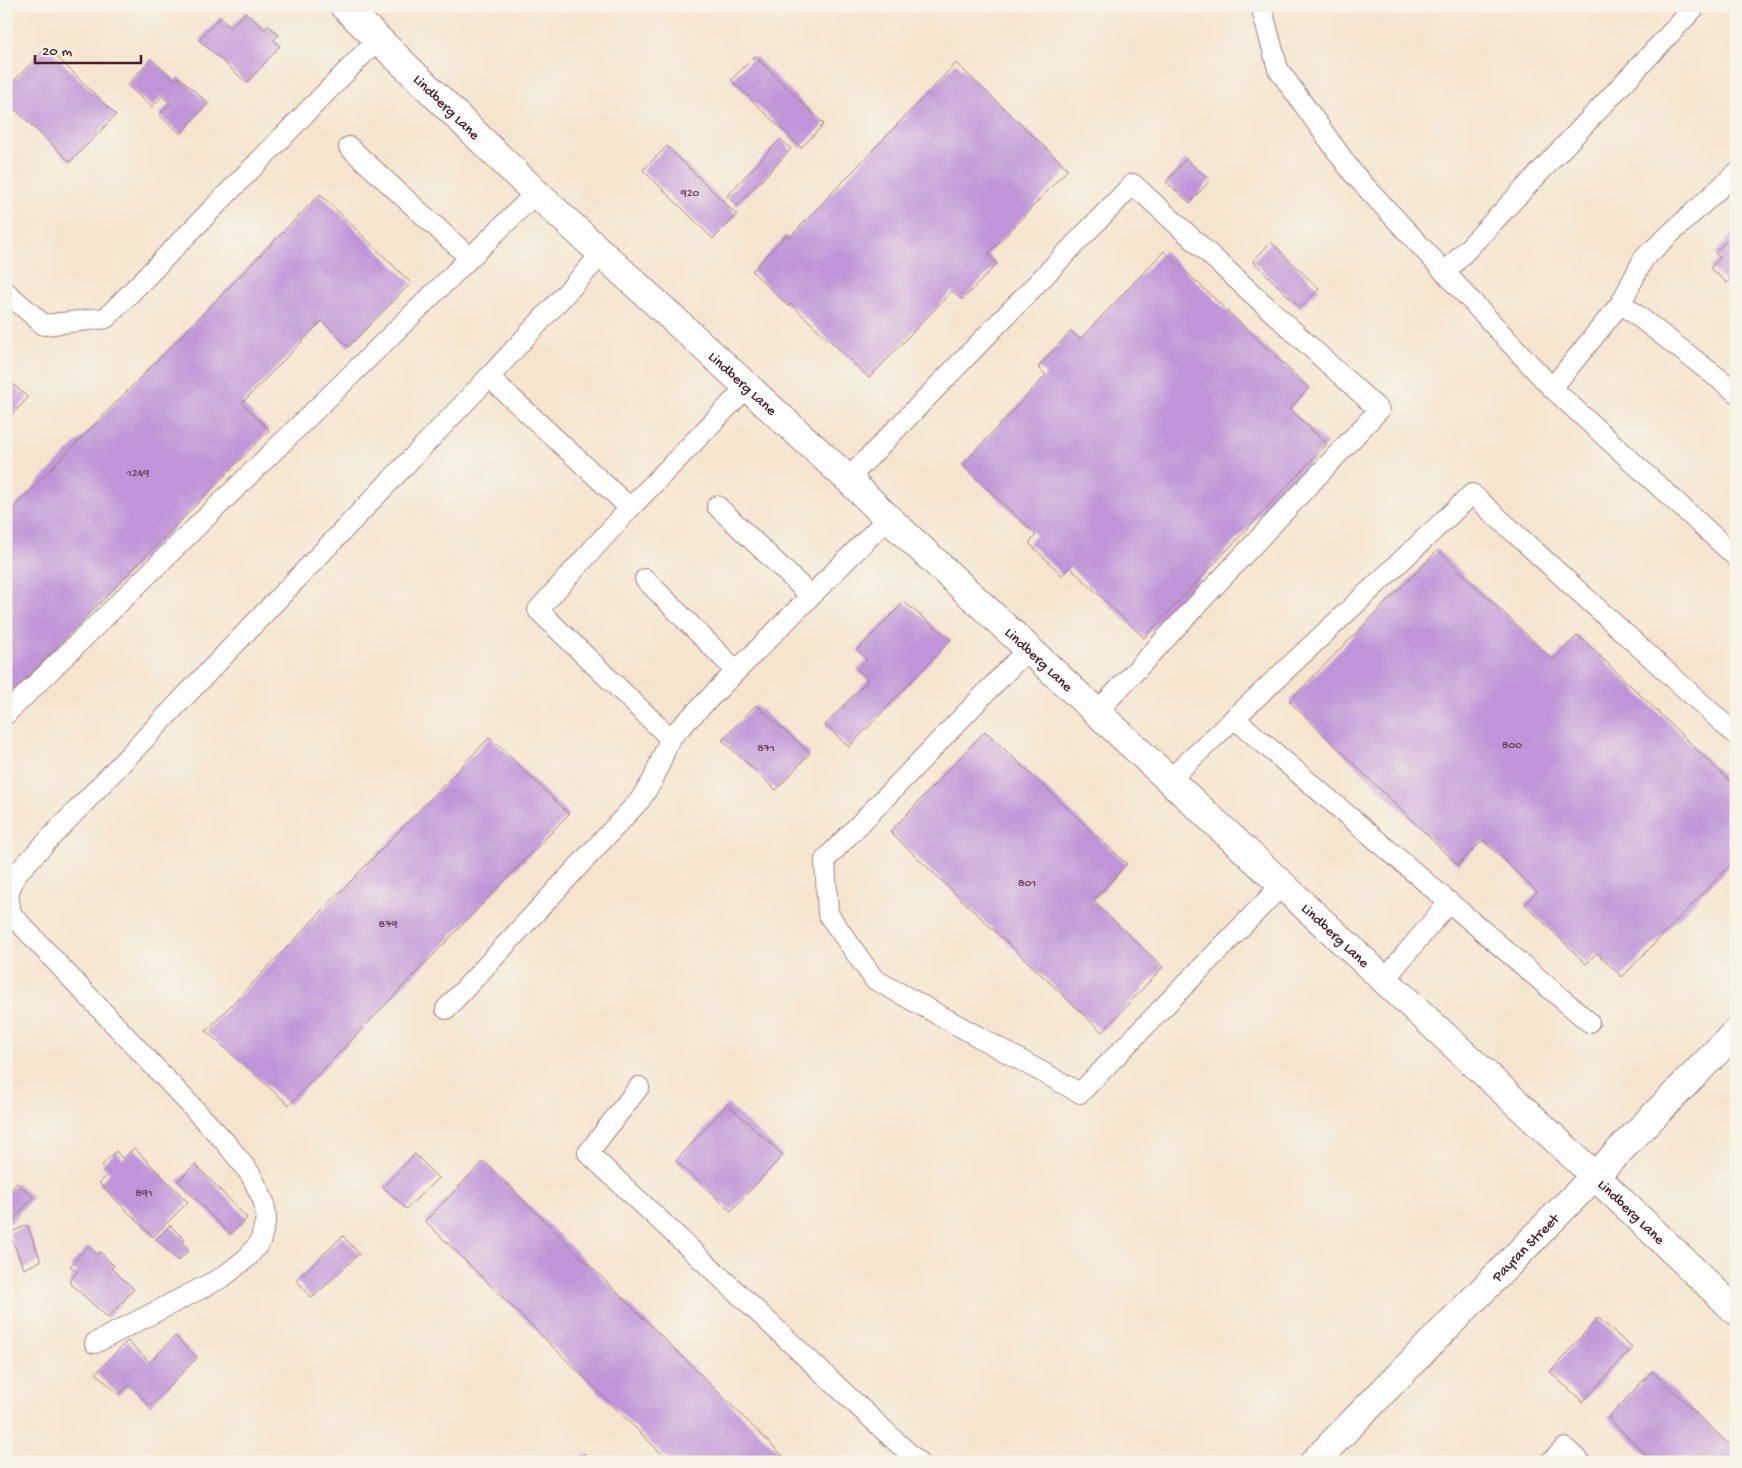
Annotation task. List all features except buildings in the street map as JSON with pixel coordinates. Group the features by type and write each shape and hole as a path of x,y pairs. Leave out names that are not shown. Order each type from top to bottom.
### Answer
{"street":[{"name":"Lindberg Lane","path":"353,9 378,39 536,193 848,479 1595,1176 1736,1311"},
{"name":"Payran Street","path":"1323,1459 1736,1032"}],"lane":[{"path":"1263,6 1262,10 1278,70 1352,172 1552,388 1736,557"},
{"path":"1445,273 1696,6"},
{"path":"6,292 44,325 106,318 378,39"},
{"path":"349,147 470,258"},
{"path":"1552,388 1621,303 1644,258 1736,174"},
{"path":"848,479 1133,184 1379,410 1097,712"},
{"path":"6,714 536,193"},
{"path":"95,1344 223,1277 248,1257 260,1242 266,1219 264,1202 251,1175 226,1143 11,914 8,893 17,873 489,377 602,254"},
{"path":"1621,303 1736,392"},
{"path":"489,377 630,508"},
{"path":"670,738 538,610 630,508 746,387"},
{"path":"1169,780 1472,494 1736,735"},
{"path":"717,506 810,596"},
{"path":"446,1009 640,800 653,780 670,738 888,518"},
{"path":"645,580 736,671"},
{"path":"1028,649 825,860 828,914 874,979 1080,1093 1282,885"},
{"path":"1234,718 1589,1022"},
{"path":"1384,980 1449,902"},
{"path":"639,1087 588,1153 918,1462"},
{"path":"1550,1462 1565,1448 1580,1462"}]}
